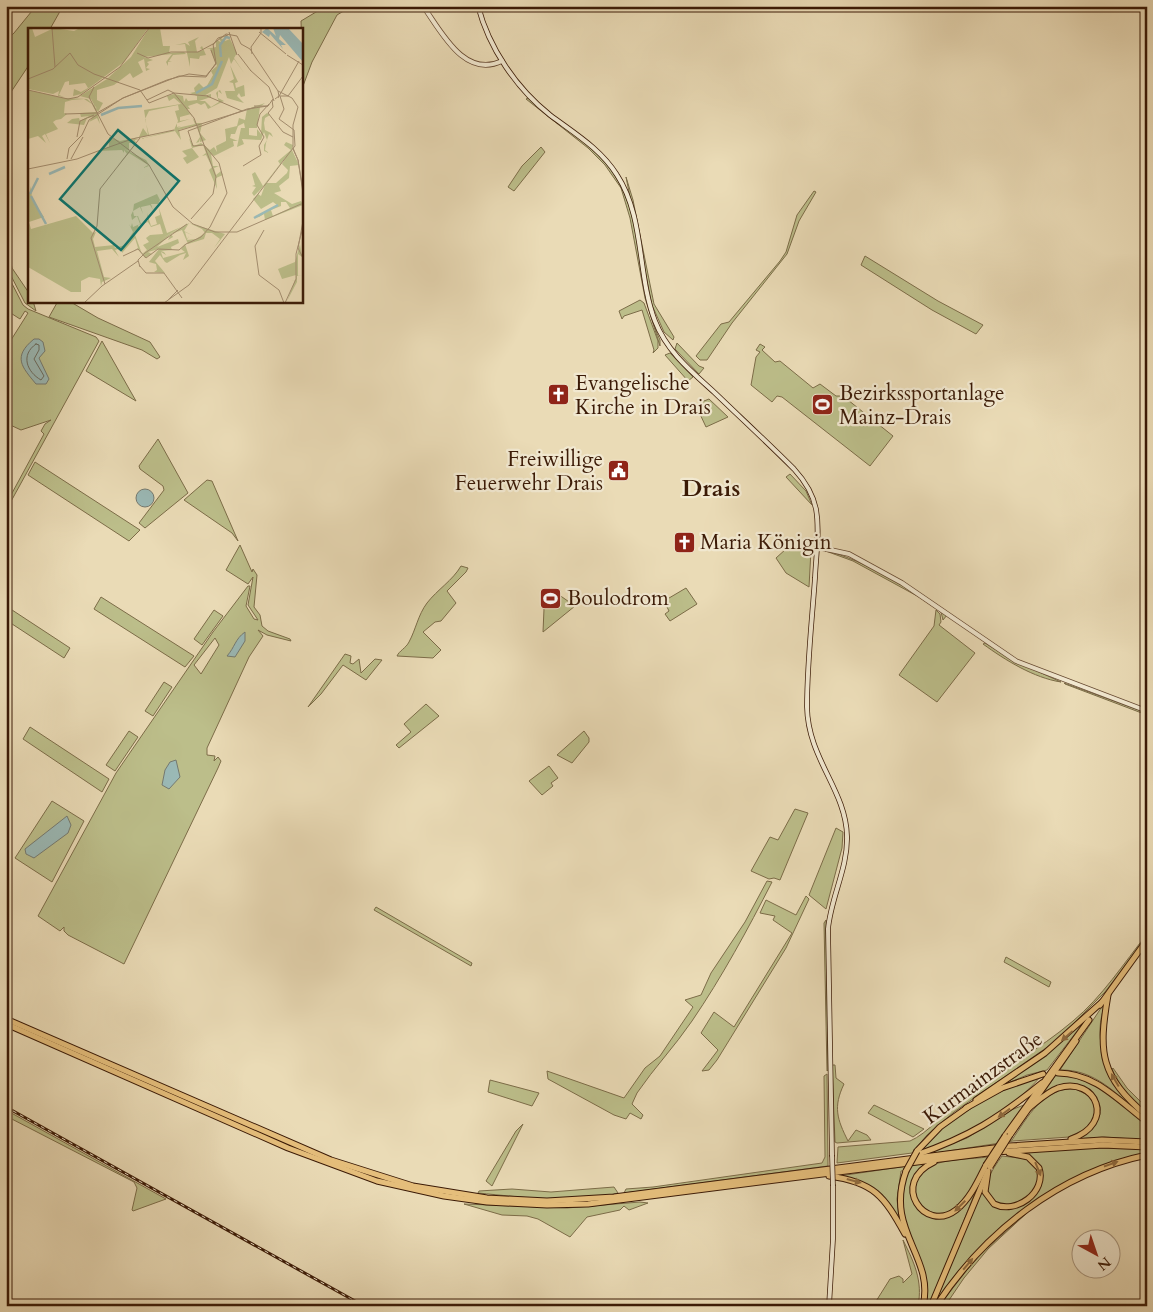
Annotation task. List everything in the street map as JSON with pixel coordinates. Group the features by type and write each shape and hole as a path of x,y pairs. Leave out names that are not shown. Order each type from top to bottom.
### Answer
{"highway":[{"name":"Kurmainzstraße","path":"1008,1135 1147,940"},
{"path":"1108,995 1102,1030 1105,1058 1119,1088 1147,1116"},
{"name":"Kurmainzstraße","path":"923,1306 925,1291 923,1273 905,1234 900,1200 906,1171 917,1151 940,1127 1045,1053 1102,1002"},
{"path":"6,1019 331,1160 387,1179 445,1192 522,1200 587,1200 1009,1146 1102,1140 1147,1142"},
{"path":"941,1160 920,1171 913,1185 913,1195 917,1205 924,1212 934,1216 950,1214 958,1208 974,1189 1042,1083 1090,1020"},
{"path":"6,1024 330,1165 384,1183 444,1196 502,1204 576,1205 635,1200 996,1152 1074,1146 1147,1146"},
{"path":"1058,1073 1075,1075 1093,1081 1147,1122"},
{"path":"966,1108 1002,1088 1043,1074"},
{"path":"904,1159 941,1147 982,1128 1042,1083"},
{"path":"1029,1108 1058,1088 1080,1088 1090,1094 1098,1108 1095,1123 1086,1132 1064,1142"},
{"path":"988,1168 985,1192 990,1201 998,1206 1015,1206 1031,1196 1038,1187 1040,1172 1033,1160 1023,1155 996,1152"},
{"path":"936,1306 975,1256 1003,1228 1036,1203 1088,1173 1109,1164 1147,1155"},
{"path":"931,1306 988,1168"},
{"path":"821,1175 852,1180 872,1189 888,1204 905,1234"}],"main road":[{"path":"422,6 461,58 474,63 493,64 502,61"},
{"path":"478,6 485,30 502,61 535,101 596,150 618,176 630,204 650,304 662,336 686,366 801,477 809,490 815,508 817,547 808,683 809,729 817,756 840,802 847,833 847,853 834,898 828,929 833,1239 829,1306"},
{"path":"817,547 849,554 902,583 1016,661 1147,711"}],"green space":[{"path":"36,6 63,6 51,28 28,28 28,66 7,98 6,35 11,36"},
{"path":"326,6 352,6 337,15 312,62 303,86 302,28 301,21"},
{"path":"528,98 585,143 614,174 624,193 631,213 647,299 652,320 660,340 660,346 645,298 630,218 621,188 605,165 588,148 526,99"},
{"path":"541,147 545,152 514,191 508,187 522,166"},
{"path":"626,177 633,200 654,304 674,337 673,340 664,332 652,305"},
{"path":"814,191 816,192 799,221 787,254 732,323 707,360 700,360 696,356 721,324 729,322 780,261 786,252 797,215"},
{"path":"6,239 12,268 28,292 28,302 33,302 36,311 25,303 6,266"},
{"path":"865,256 938,301 983,325 976,334 932,310 861,265"},
{"path":"6,272 23,305 28,309 96,337 99,341 9,505 6,506 6,498 11,495 44,434 41,431 45,424 51,420 21,430 6,423 6,348 28,313 25,311 20,319 6,310"},
{"path":"640,300 644,303 658,341 658,348 653,353 654,350 642,310 624,316 622,319 619,311"},
{"path":"57,302 71,302 98,318 150,342 160,357 157,359 142,350 49,317"},
{"path":"102,341 136,401 86,371"},
{"path":"677,343 699,366 704,368 699,374 675,349"},
{"name":"Bezirkssportanlage Mainz-Drais","path":"760,344 765,347 762,350 775,362 780,361 813,388 820,384 836,396 843,396 893,436 870,466 782,397 777,396 772,402 751,385 756,357 760,352 756,350"},
{"path":"670,353 693,377 688,381 665,355"},
{"path":"709,399 728,417 706,427 699,412 702,411 699,403"},
{"path":"158,439 188,493 145,528 139,523 164,490 163,486 140,469 139,466"},
{"path":"35,462 140,530 129,541 28,475"},
{"path":"790,474 806,491 812,505 786,477"},
{"path":"207,480 212,481 238,541 232,533 184,500"},
{"path":"240,545 252,572 253,569 257,575 254,607 260,615 262,626 268,631 291,641 267,635 258,630 263,636 249,657 207,748 207,755 215,756 214,761 218,757 221,761 124,964 68,935 64,931 64,927 60,931 38,916 116,773 213,632 248,586 250,586 246,606 254,619 258,620 248,605 253,577 248,584 226,570","holes":["215,638 219,645 201,674 194,665"]},
{"path":"786,549 811,550 809,587 786,573 776,558"},
{"path":"823,550 856,561 888,577 947,615 943,620 941,612 919,597 853,561"},
{"path":"461,566 468,568 466,572 447,591 456,603 441,621 435,622 423,632 441,650 433,658 397,656 409,642 421,612 427,603 454,576"},
{"path":"686,588 697,604 670,621 665,614 669,611 664,601"},
{"path":"552,590 575,606 543,632 547,593"},
{"path":"101,597 194,656 185,667 94,609"},
{"path":"6,606 70,648 64,658 6,620"},
{"path":"214,610 223,616 202,645 194,639"},
{"path":"936,610 940,614 941,622 939,625 975,653 937,702 899,675 934,626"},
{"path":"985,643 1011,659 1061,682 1041,677 1020,668 983,644"},
{"path":"345,654 351,656 350,663 353,664 359,659 361,673 375,659 382,660 366,680 343,665 321,694 308,707"},
{"path":"164,682 172,687 153,716 145,711"},
{"path":"1065,684 1147,713 1147,715"},
{"path":"426,704 439,716 399,748 396,745 411,732 404,724"},
{"path":"30,727 109,779 102,792 23,739"},
{"path":"129,731 138,737 115,771 106,765"},
{"path":"584,731 589,738 589,742 572,763 557,755"},
{"path":"549,766 558,778 551,783 553,786 542,795 529,781"},
{"path":"52,801 84,821 52,882 15,858"},
{"path":"795,809 808,813 780,880 769,879 751,871 770,837 778,840"},
{"path":"836,828 843,832 842,848 826,909 809,895"},
{"path":"767,881 772,882 714,987 685,1030 637,1093 632,1104 643,1115 641,1119 630,1113 626,1119 614,1115 548,1079 547,1071 624,1098 645,1068 660,1056 693,1007 685,1000 701,995 711,973 745,922"},
{"path":"806,896 809,899 786,948 717,1060 709,1070 702,1071 718,1050 701,1033 714,1012 734,1027 792,933 773,920 775,916 760,913 766,900 796,915"},
{"path":"376,907 472,963 471,966 374,910"},
{"path":"826,920 828,1070 827,1071 824,923"},
{"path":"1147,934 1147,937 1105,992 1056,1041 954,1112 927,1135 912,1153 837,1163 838,1147 910,1141 917,1138 963,1098 1047,1041 1084,1012 1103,991"},
{"path":"1006,957 1051,982 1049,987 1004,962"},
{"path":"1105,1002 1100,1026 1103,1053 1118,1086 1142,1115 1114,1091 1094,1078 1073,1071 1060,1070"},
{"path":"1084,1022 1047,1070 1027,1075 1001,1086 1045,1055"},
{"path":"832,1065 835,1065 836,1078 844,1084 838,1100 838,1113 841,1126 848,1141 856,1130 867,1135 871,1140 835,1142"},
{"path":"1113,1068 1127,1088 1147,1108 1147,1114 1122,1087 1115,1076"},
{"path":"827,1074 828,1166 624,1193 626,1189 653,1187 822,1163 825,1157 824,1076"},
{"path":"1056,1075 1070,1076 1082,1080 1116,1099 1147,1124 1147,1140 1104,1137 1077,1139 1097,1121 1100,1115 1100,1108 1091,1093 1070,1085 1042,1095"},
{"path":"1041,1076 1015,1101 987,1121 956,1137 923,1150 930,1138 942,1126 958,1115 993,1095"},
{"path":"490,1080 539,1093 532,1106 488,1092"},
{"path":"1075,1089 1090,1096 1096,1107 1091,1126 1069,1137 1013,1141 922,1155 967,1138 1011,1110 1024,1105 998,1142 1012,1140 1030,1114 1045,1098 1064,1090"},
{"path":"874,1105 924,1129 913,1137 868,1113"},
{"path":"6,1110 166,1199 133,1211 137,1188 134,1182 6,1116"},
{"path":"523,1124 492,1186 486,1181 516,1131"},
{"path":"1085,1148 1147,1149 1147,1153 1122,1159 1098,1168 1075,1178 1053,1191 1011,1221 973,1255 937,1299 983,1184 991,1201 1003,1208 1016,1208 1029,1201 1039,1190 1042,1177 1037,1164 1020,1153"},
{"path":"1002,1156 1027,1159 1037,1168 1039,1182 1029,1195 1016,1204 999,1204 994,1201 988,1192 988,1180"},
{"path":"988,1157 971,1190 958,1206 946,1212 935,1213 926,1210 919,1203 916,1194 916,1184 921,1174 931,1166 950,1161"},
{"path":"928,1163 916,1173 911,1185 922,1212 937,1218 954,1214 976,1190 930,1306 925,1306 926,1291 921,1263 905,1224 902,1211 901,1196 909,1170 901,1171 897,1199 899,1220 888,1202 875,1189 859,1181 839,1176"},
{"path":"614,1187 618,1193 584,1199 530,1198 478,1193 479,1191 512,1189 551,1192"},
{"path":"648,1203 629,1210 624,1206 620,1210 587,1217 570,1237 538,1219 527,1216 502,1215 464,1204 567,1208"},
{"path":"1029,1211 988,1249 964,1278 945,1306 939,1306 977,1257"},
{"path":"903,1240 914,1264 918,1280 918,1306 873,1306 890,1279 899,1276 903,1279 903,1283 912,1274"}],"water":[{"path":"34,339 39,339 43,342 45,351 39,358 49,379 46,384 36,384 23,367 21,357 23,351"},
{"path":"145,489 151,492 154,498 151,504 145,507 139,504 136,498 139,492"},
{"path":"245,632 245,641 235,657 227,656 239,637"},
{"path":"176,760 180,777 169,789 162,785 165,770 170,762"},
{"path":"67,816 71,825 68,833 34,858 26,854 25,849"}],"railway":[{"path":"6,1107 364,1306"}],"place":[{"name":"Evangelische Kirche in Drais","path":"559,395"},
{"name":"Bezirkssportanlage Mainz-Drais","path":"823,405"},
{"name":"Freiwillige Feuerwehr Drais","path":"619,471"},
{"name":"Maria Königin","path":"684,542"},
{"name":"Boulodrom","path":"551,598"}],"district":[{"name":"Drais","path":"711,488"}]}
